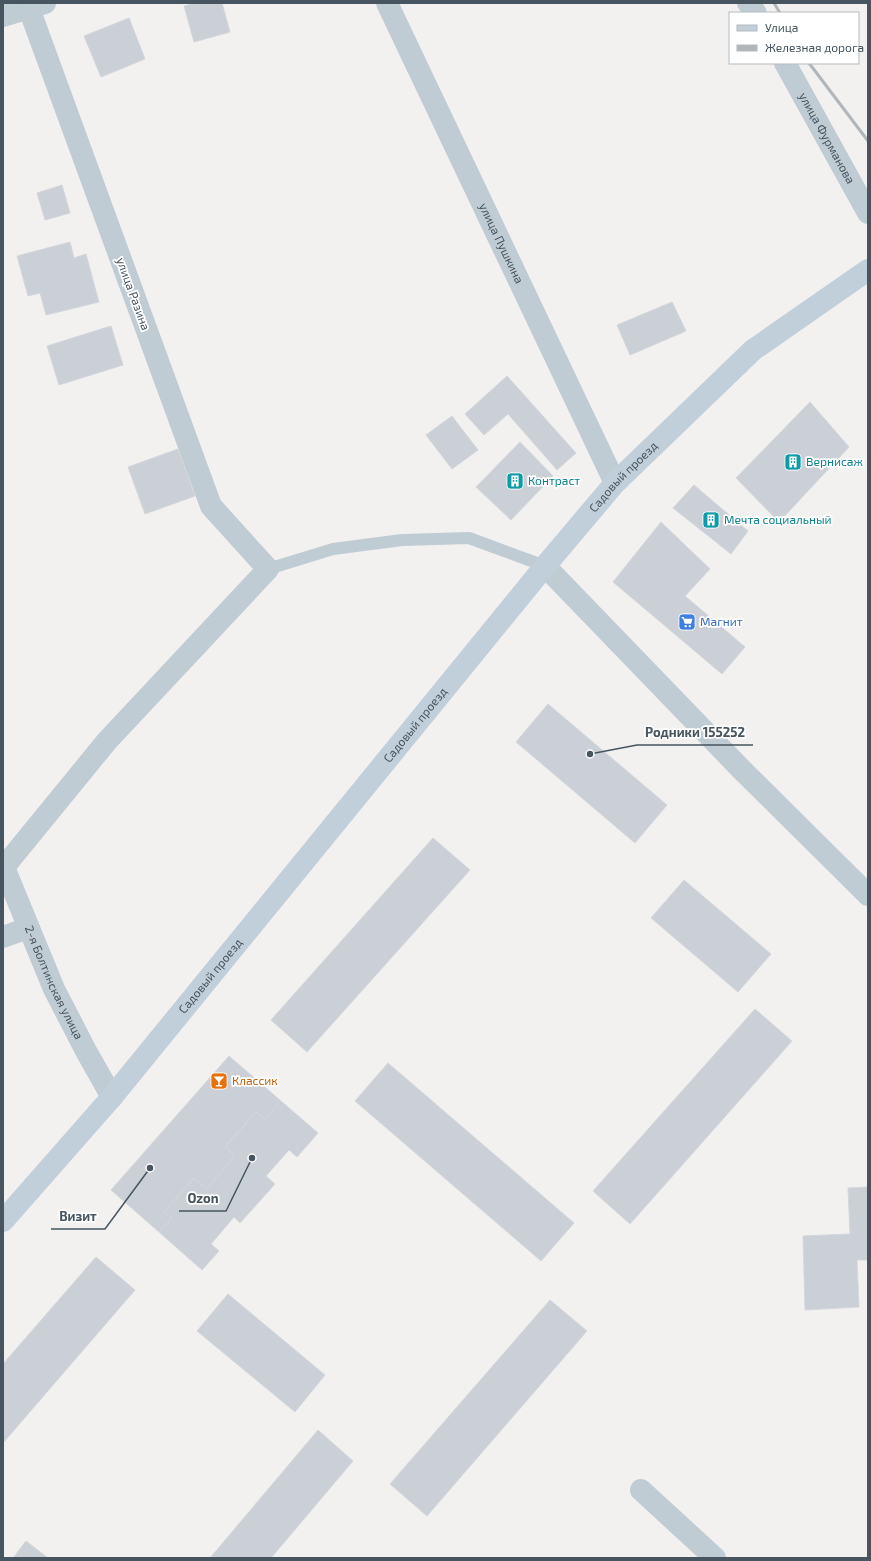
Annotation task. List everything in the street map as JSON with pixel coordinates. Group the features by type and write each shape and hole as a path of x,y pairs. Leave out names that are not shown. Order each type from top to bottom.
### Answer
{"main road":[{"name":"Садовый проезд","path":"3,1221 112,1097 545,566 615,483 753,350 868,270"}],"street":[{"name":"улица Пушкина","path":"387,3 615,483"},
{"path":"748,3 755,12"},
{"path":"3,16 34,5"},
{"name":"улица Разина","path":"34,5 211,506 268,569"},
{"name":"улица Фурманова","path":"786,64 868,213"},
{"path":"545,566 734,762 868,895"},
{"path":"3,866 107,740 268,569"},
{"name":"2-я Болтинская улица","path":"3,866 54,989 112,1097"},
{"path":"3,937 28,928"},
{"path":"641,1490 715,1558"}],"lane":[{"path":"268,569 333,549 402,540 469,538 545,566"}],"building":[{"path":"195,3 222,3 230,32 194,42 184,6"},
{"path":"129,18 145,59 101,77 84,36"},
{"path":"62,185 70,213 45,220 37,193"},
{"path":"70,242 74,258 86,254 99,302 46,315 40,293 28,296 17,256"},
{"path":"672,302 686,331 630,355 617,325"},
{"path":"111,326 123,365 59,385 47,346"},
{"path":"507,376 576,453 557,470 508,414 484,435 465,414"},
{"name":"Вернисаж","path":"810,402 849,447 779,522 736,478"},
{"path":"452,416 478,450 452,469 426,435"},
{"name":"Контраст","path":"520,442 553,476 511,520 476,487"},
{"path":"178,449 195,496 145,514 128,467"},
{"name":"Мечта социальный","path":"694,485 748,531 731,554 673,508"},
{"name":"Магнит","path":"661,522 710,569 685,596 745,647 722,674 613,582"},
{"path":"548,704 667,805 635,843 516,742"},
{"path":"433,838 470,870 307,1052 271,1020"},
{"path":"684,880 771,954 738,992 651,918"},
{"path":"755,1009 792,1041 630,1224 593,1191"},
{"path":"229,1056 281,1101 265,1119 256,1112 225,1147 235,1156 206,1189 194,1178 164,1212 172,1218 159,1232 111,1190"},
{"path":"388,1063 574,1223 541,1261 355,1101"},
{"path":"281,1101 318,1133 297,1157 289,1150 266,1176 275,1184 240,1223 234,1217 211,1244 219,1251 202,1270 159,1232 172,1218 164,1212 194,1178 206,1189 235,1156 225,1147 256,1112 265,1119"},
{"path":"868,1187 868,1260 857,1260 859,1307 805,1310 803,1236 850,1234 848,1188"},
{"path":"96,1257 135,1290 3,1443 3,1364"},
{"path":"228,1294 325,1375 295,1412 197,1331"},
{"path":"550,1300 587,1331 427,1516 390,1484"},
{"path":"318,1430 353,1461 271,1558 210,1558"},
{"path":"26,1541 48,1558 13,1558"}],"railway":[{"path":"774,3 779,12"},
{"path":"810,64 868,141"}],"place":[{"name":"Вернисаж","path":"793,462"},
{"name":"Контраст","path":"515,481"},
{"name":"Мечта социальный","path":"711,520"},
{"name":"Магнит","path":"687,622"},
{"name":"Родники 155252","path":"590,754"},
{"name":"Классик","path":"219,1081"},
{"name":"Ozon","path":"252,1158"},
{"name":"Визит","path":"150,1168"}]}
